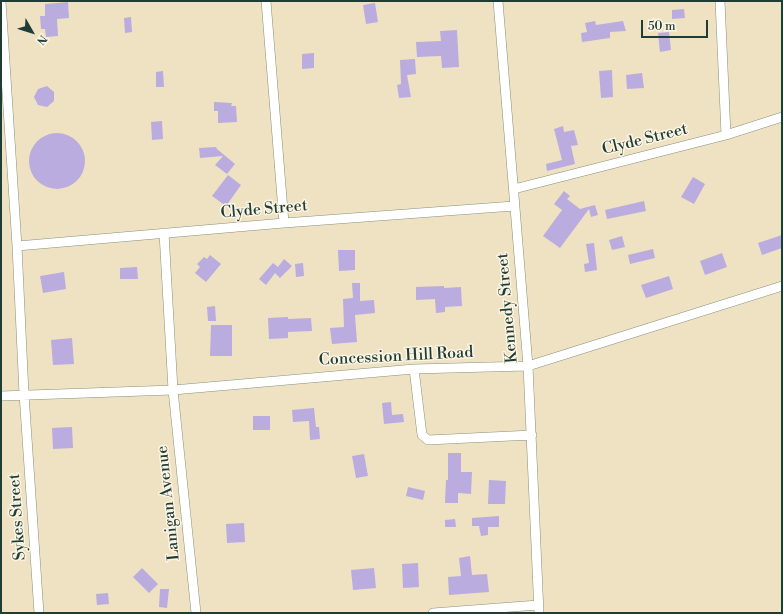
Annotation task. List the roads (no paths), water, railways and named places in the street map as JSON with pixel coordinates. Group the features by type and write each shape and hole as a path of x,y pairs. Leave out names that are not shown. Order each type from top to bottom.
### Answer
{"street":[{"name":"Sykes Street","path":"1,1 17,246 24,394 39,613"},
{"path":"266,1 284,223"},
{"name":"Kennedy Street","path":"498,1 528,366 538,609"},
{"path":"720,1 726,135"},
{"name":"Clyde Street","path":"514,189 726,135 782,117"},
{"name":"Clyde Street","path":"17,246 284,223 514,206"},
{"name":"Lanigan Avenue","path":"164,233 173,390 196,613"},
{"name":"Concession Hill Road","path":"1,396 173,390 414,369 528,366 782,286"},
{"path":"414,369 422,435 428,440 532,435"},
{"path":"433,613 538,609"}]}
